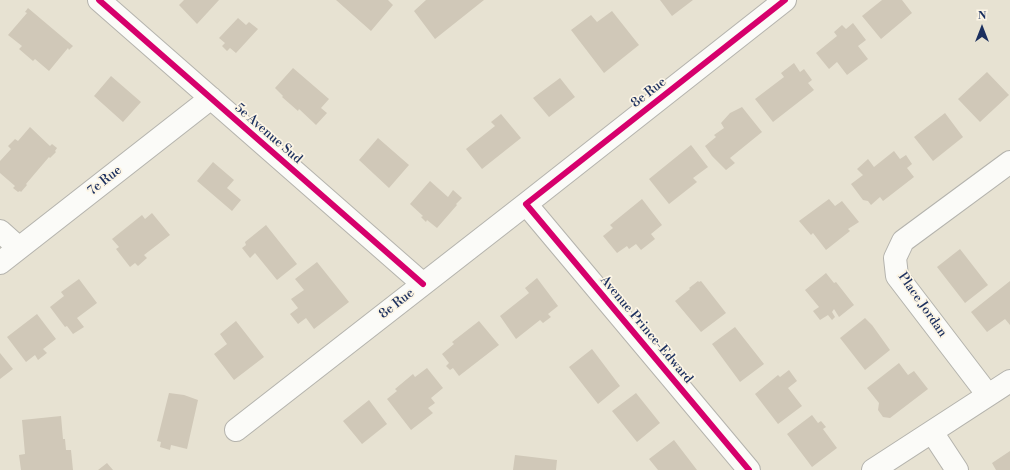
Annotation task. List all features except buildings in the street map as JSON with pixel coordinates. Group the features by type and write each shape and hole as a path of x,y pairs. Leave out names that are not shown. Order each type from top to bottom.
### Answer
{"street":[{"name":"5e Avenue Sud","path":"99,0 423,284"},
{"name":"8e Rue","path":"236,430 785,0"},
{"name":"7e Rue","path":"0,263 211,98"},
{"name":"Place Jordan","path":"988,395 897,276 895,258 903,241 1010,162"},
{"name":"Avenue Prince-Edward","path":"526,204 750,470"},
{"path":"0,231 20,248"},
{"path":"873,470 1010,381"},
{"path":"932,432 957,470"}],"cycle path":[{"path":"99,0 423,284"},
{"path":"749,470 526,204 785,0"}]}
